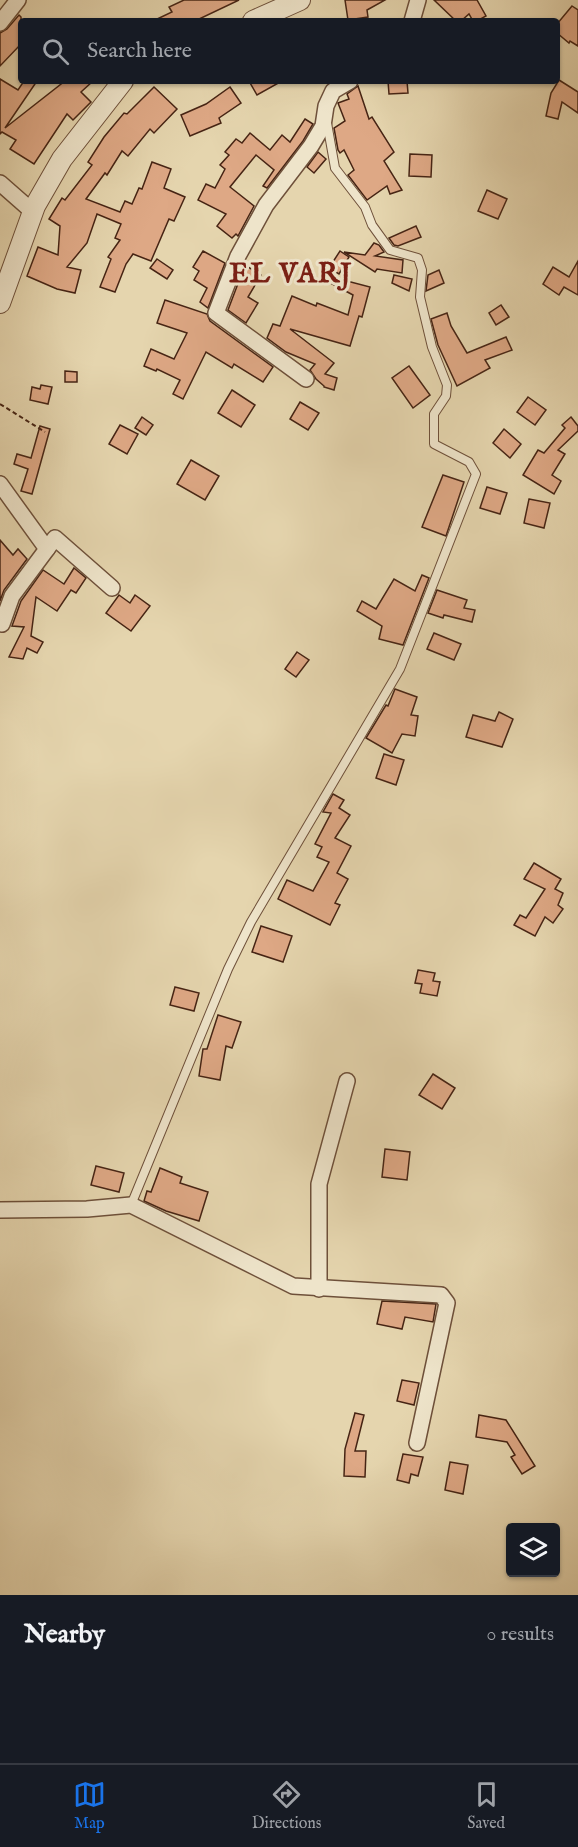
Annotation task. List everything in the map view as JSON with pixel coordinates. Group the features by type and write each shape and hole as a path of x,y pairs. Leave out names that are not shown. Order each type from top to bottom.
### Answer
{"street":[{"path":"0,23 18,0"},
{"path":"413,18 418,0"},
{"path":"259,18 291,2"},
{"path":"0,303 33,212 62,159 121,84"},
{"path":"306,379 216,313 238,256 266,205 311,146 323,126 326,106 333,91 345,84"},
{"path":"0,183 33,212"},
{"path":"0,484 47,549"},
{"path":"2,624 12,596 56,538 112,588"},
{"path":"320,1288 319,1184 347,1081"},
{"path":"0,1210 87,1209 131,1205 293,1286 441,1295 447,1303 417,1443"}],"lane":[{"path":"131,1205 228,969 251,922 400,669 476,474 469,462 434,444 434,414 446,396 447,385 432,347 420,297 422,270 418,258 390,250 372,225 365,207 335,168 326,106"}],"path":[{"path":"0,404 45,432"}],"building":[{"path":"184,0 239,0 201,18 159,18 172,12 169,7"},
{"path":"345,0 385,0 367,10 368,17 348,18"},
{"path":"434,0 477,0 486,16 471,18 469,14 464,18 453,18"},
{"path":"572,6 578,10 578,46 570,41 569,43 560,36 560,20"},
{"path":"19,15 21,17 18,18 18,47 0,66 0,33 7,29"},
{"path":"0,79 18,90 22,84 35,84 5,128 61,84 90,84 81,92 91,102 73,120 67,114 34,164 10,149 16,140 2,132 0,134"},
{"path":"560,81 578,92 578,113 562,102 558,119 546,116 551,93 557,84 560,84"},
{"path":"251,84 277,84 257,95"},
{"path":"388,84 407,84 408,93 389,94"},
{"path":"358,86 369,119 372,117 394,152 384,161 402,190 390,194 387,186 367,200 348,175 354,170 344,150 340,153 338,150 334,128 345,121 338,103 349,99 347,94"},
{"path":"154,87 177,109 154,133 150,129 128,156 122,151 107,175 105,173 86,199 120,212 125,201 132,204 139,188 142,189 152,162 171,169 164,188 185,197 174,221 169,219 151,261 133,254 126,264 115,292 100,287 111,259 108,257 120,240 115,238 121,224 97,214 87,243 67,267 81,270 75,293 57,289 27,276 38,247 58,255 60,226 49,219 62,198 65,200 92,165 88,162 104,137 124,113 127,114"},
{"path":"230,87 241,103 219,118 221,123 190,136 181,115 206,104"},
{"path":"305,119 313,124 303,141 267,188 263,186 274,170 256,155 230,187 254,206 238,236 236,234 232,238 217,226 226,214 198,200 206,184 215,188 225,169 220,165 229,155 225,152 236,139 242,143 250,133 270,150 282,135 290,142"},
{"path":"318,152 326,159 314,173 307,167"},
{"path":"410,154 432,155 431,177 409,176"},
{"path":"487,190 507,199 498,219 478,211"},
{"path":"416,226 421,237 398,246 394,245 389,238"},
{"path":"374,243 379,245 384,252 375,256 403,260 402,273 377,269 375,272 344,252 365,255"},
{"path":"203,251 225,263 208,308 200,302 207,288 194,280 199,271 193,267"},
{"path":"340,251 349,257 339,274 329,268"},
{"path":"157,259 173,270 167,279 150,268"},
{"path":"578,261 578,295 564,287 559,295 543,284 553,267 569,277"},
{"path":"245,265 261,275 248,297 258,303 246,323 228,310"},
{"path":"439,270 444,283 426,291 428,275"},
{"path":"324,275 370,287 362,317 359,316 350,346 290,329 334,363 325,374 337,378 334,390 324,387 316,379 310,370 315,364 286,352 267,338 273,324 280,326 292,296 348,315 353,295 323,279"},
{"path":"394,275 412,279 409,291 392,283"},
{"path":"165,300 207,314 210,321 273,367 263,382 234,364 232,368 206,352 183,399 173,394 180,380 157,369 156,371 144,366 151,349 174,359 187,333 157,323"},
{"path":"501,305 509,317 496,325 489,313"},
{"path":"447,313 451,326 467,353 506,337 512,350 485,360 490,368 457,386 438,345 431,319"},
{"path":"409,366 430,395 413,408 392,378"},
{"path":"65,371 77,372 77,382 65,382"},
{"path":"41,385 52,387 48,404 30,400 32,387 40,389"},
{"path":"232,390 255,405 241,427 218,413"},
{"path":"528,397 546,410 535,425 517,412"},
{"path":"300,402 319,413 308,430 290,419"},
{"path":"142,417 153,425 146,435 135,428"},
{"path":"571,417 578,426 578,431 558,450 565,454 552,475 561,481 554,494 523,475 538,450 544,453 565,428 562,425"},
{"path":"120,425 138,434 127,454 109,444"},
{"path":"40,426 50,429 32,494 21,491 28,469 14,464 17,454 31,458"},
{"path":"504,429 521,444 510,458 493,443"},
{"path":"191,460 219,476 205,500 177,484"},
{"path":"443,475 464,482 446,536 422,527"},
{"path":"487,487 507,493 500,514 480,508"},
{"path":"529,499 550,503 544,528 524,523"},
{"path":"0,540 13,555 18,549 27,559 4,590 0,601"},
{"path":"74,568 86,578 76,593 71,590 57,611 36,597 31,636 43,642 37,653 27,648 23,659 9,657 24,627 12,626 21,601 43,570 64,584"},
{"path":"422,575 429,578 403,645 379,639 382,626 357,611 362,601 376,609 394,579 415,591"},
{"path":"437,590 467,600 464,608 475,610 472,622 444,615 443,618 428,613"},
{"path":"119,595 130,603 135,595 150,606 131,631 106,613"},
{"path":"434,633 461,644 454,660 427,649"},
{"path":"297,652 309,660 296,677 285,669"},
{"path":"395,689 417,697 411,715 418,716 415,736 402,734 392,753 366,738 386,705 388,706"},
{"path":"499,712 513,719 502,747 466,737 473,715 495,721"},
{"path":"384,754 404,760 396,785 376,778"},
{"path":"333,794 344,800 339,808 350,815 335,838 351,846 337,873 348,879 335,903 340,905 330,925 278,899 287,880 313,891 329,862 317,857 322,847 315,844 331,813 323,812"},
{"path":"534,863 561,879 555,889 563,893 558,905 563,909 553,923 545,917 535,936 514,925 520,915 526,918 545,889 524,879"},
{"path":"261,926 292,936 283,962 252,952"},
{"path":"418,970 435,973 433,981 440,982 437,996 420,993 422,984 415,983"},
{"path":"175,987 199,993 194,1011 170,1005"},
{"path":"218,1015 241,1022 232,1048 226,1046 220,1080 199,1076 203,1049 207,1049"},
{"path":"433,1074 455,1088 442,1109 419,1095"},
{"path":"385,1149 410,1152 407,1180 382,1177"},
{"path":"96,1166 124,1173 119,1192 91,1185"},
{"path":"160,1168 182,1177 180,1183 208,1192 199,1221 166,1211 144,1201 147,1191 151,1192"},
{"path":"382,1301 436,1304 433,1322 405,1317 402,1329 377,1324"},
{"path":"402,1380 419,1383 414,1405 397,1401"},
{"path":"355,1413 364,1415 355,1451 366,1451 365,1477 344,1476 345,1449"},
{"path":"479,1415 506,1420 535,1466 522,1474 511,1457 515,1455 507,1442 476,1437"},
{"path":"403,1454 423,1457 418,1476 411,1474 409,1483 397,1480"},
{"path":"450,1462 468,1465 463,1494 445,1490"}],"district":[{"name":"EL VARJ","path":"291,274"}]}
